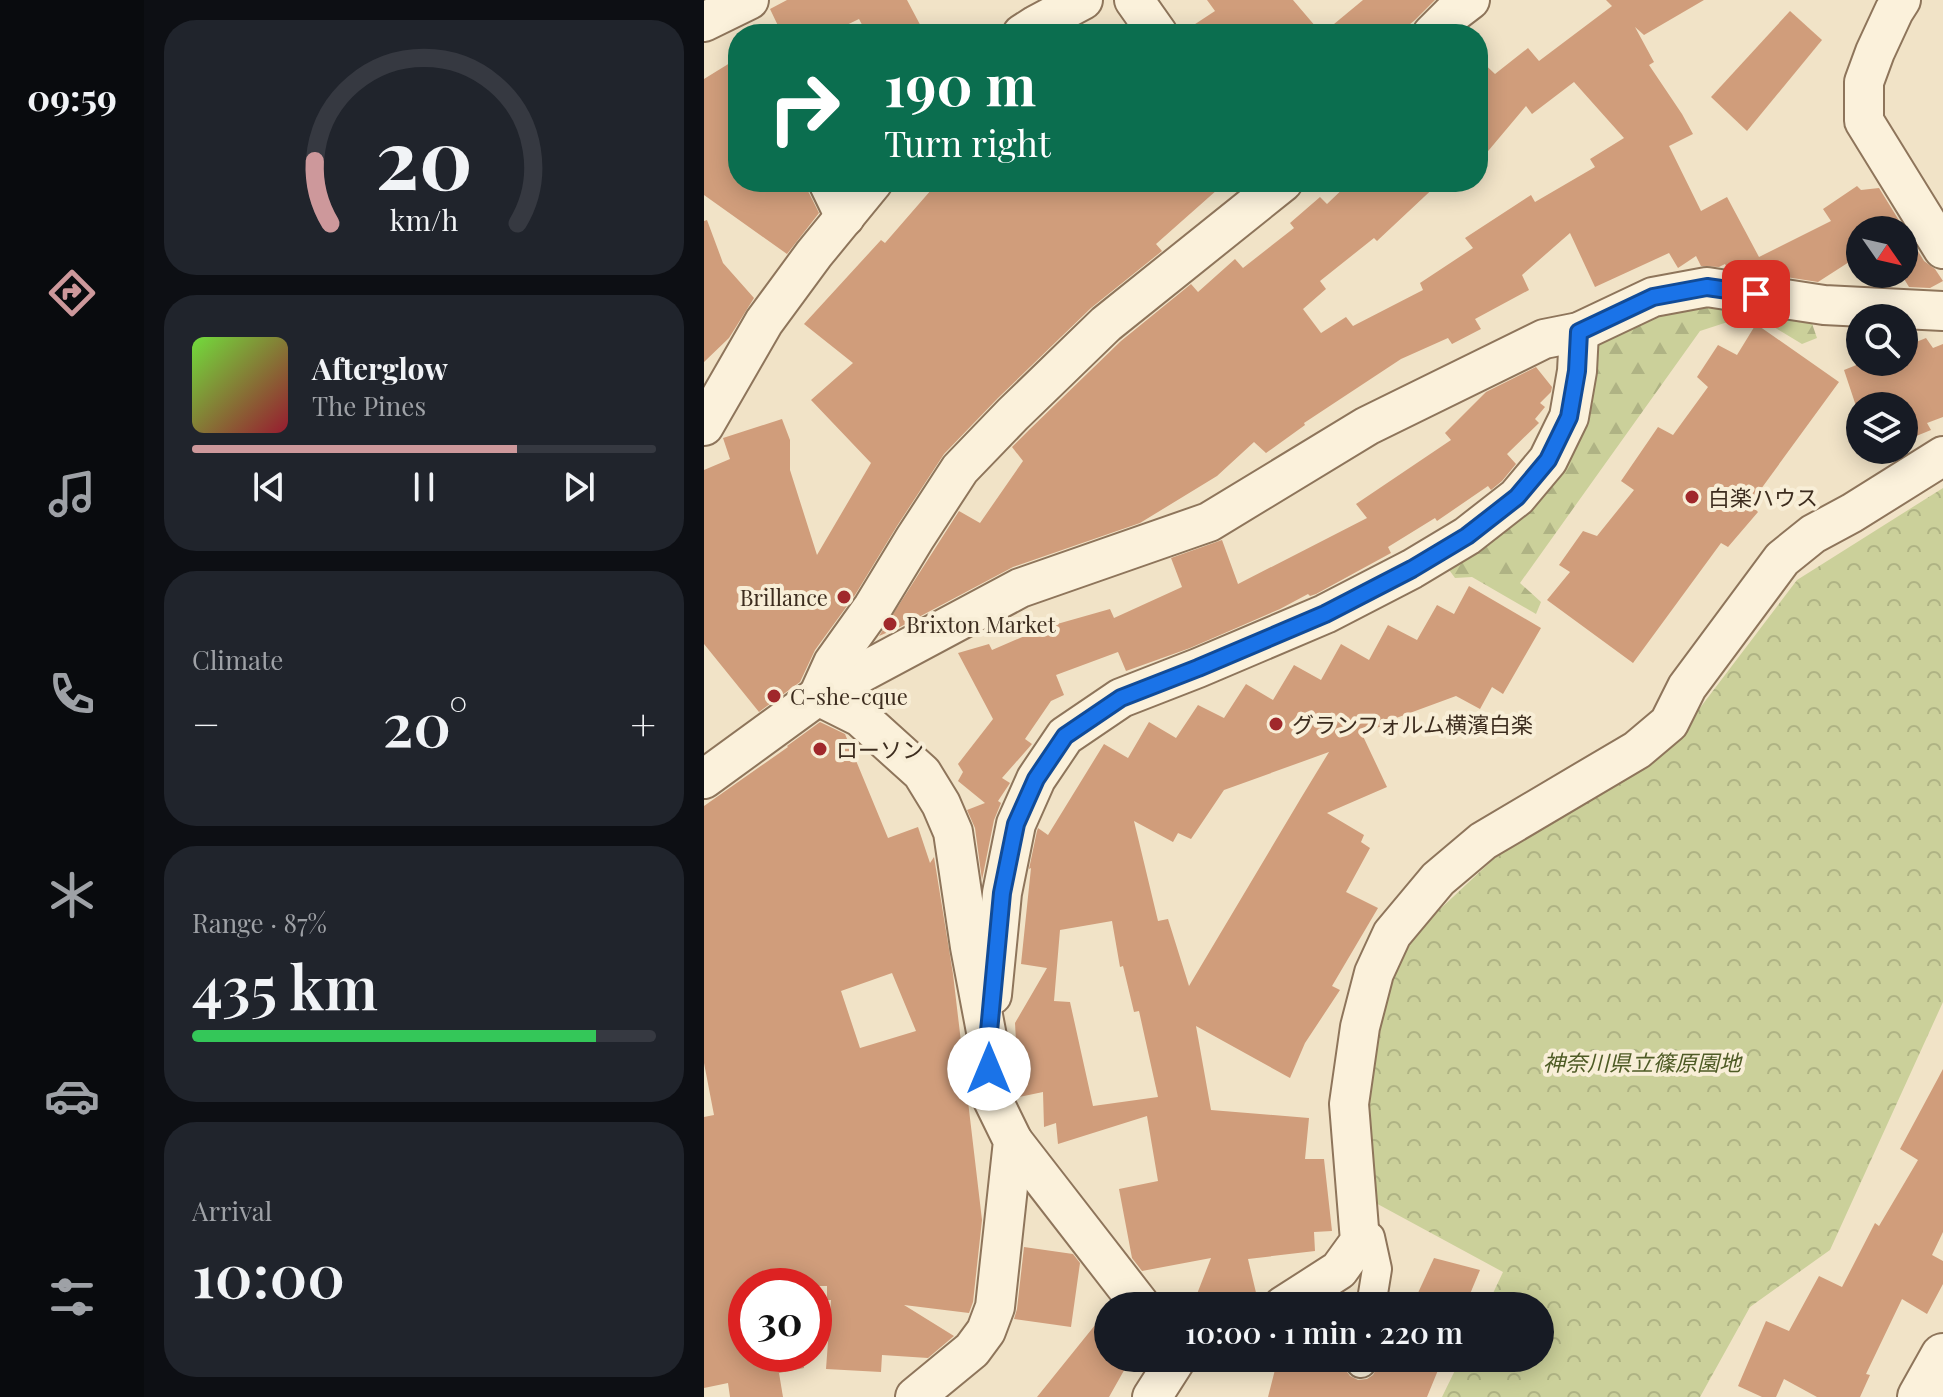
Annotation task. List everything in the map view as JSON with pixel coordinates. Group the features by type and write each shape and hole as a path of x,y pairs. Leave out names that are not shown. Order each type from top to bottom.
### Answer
{"street":[{"path":"1038,24 1083,0"},
{"path":"1134,0 1151,24"},
{"path":"1442,24 1470,0"},
{"path":"1901,0 1887,25 1864,82 1864,121 1943,249"},
{"path":"704,22 747,13"},
{"path":"833,192 845,217"},
{"path":"704,426 764,322 865,192"},
{"path":"818,696 833,663 873,607 960,469 1106,324 1271,192"},
{"path":"704,779 818,696 1020,588 1209,522 1367,426 1544,339 1579,332 1653,297 1707,287 1824,305 1943,311"},
{"path":"988,1042 1002,893 1016,824 1036,779 1065,736 1121,698 1325,614 1412,569 1467,536 1517,497 1548,460 1569,417 1577,371 1579,332"},
{"path":"1305,1292 1339,1270 1360,1241 1349,1104 1360,1027 1374,973 1392,934 1438,879 1483,841 1637,750 1669,723 1687,687 1782,559 1813,534 1943,456"},
{"path":"818,696 860,717 892,745 922,773 941,804 953,832 988,1042 991,1096 1013,1141 1130,1292"},
{"path":"915,1397 972,1350 986,1331 995,1307 1013,1141"},
{"path":"1370,1237 1377,1269 1373,1292"},
{"path":"1152,1397 1168,1372"}],"green space":[{"path":"1684,302 1809,315 1817,338 1802,344 1759,318 1740,318 1700,331 1520,583 1541,602 1536,614 1472,577 1455,578 1444,563 1509,517 1589,339"},
{"name":"神奈川県立篠原園地","path":"1943,488 1943,1002 1830,1250 1750,1307 1700,1397 1442,1397 1454,1372 1554,1372 1554,1292 1494,1292 1503,1272 1372,1201 1364,1063 1406,941 1501,852 1687,725 1797,580"}],"building":[{"path":"787,0 907,0 920,24 862,24 859,19 849,24 777,24 770,9"},
{"path":"1207,0 1293,0 1313,24 1195,24 1215,11"},
{"path":"1363,0 1435,0 1410,24 1334,24"},
{"path":"1606,0 1704,0 1644,35 1635,27 1654,62 1649,65 1693,134 1669,146 1701,211 1727,197 1759,257 1831,221 1823,209 1857,186 1861,190 1879,188 1896,216 1846,216 1846,264 1818,282 1727,268 1725,264 1719,267 1701,266 1696,256 1678,268 1669,253 1595,287 1570,233 1522,275 1529,290 1475,319 1481,329 1452,344 1448,338 1401,359 1304,423 1266,453 1254,442 1217,476 1140,523 1013,567 879,636 959,511 980,523 1023,461 1012,447 1029,430 1121,341 1191,284 1198,292 1235,259 1243,268 1294,228 1290,223 1320,197 1327,204 1340,192 1429,192 1377,241 1374,238 1320,281 1326,289 1303,309 1321,333 1346,317 1353,326 1423,290 1420,283 1473,248 1465,238 1531,195 1535,202 1595,167 1590,159 1624,138 1574,82 1532,114 1526,106 1488,151 1488,67 1495,74 1528,48 1539,61 1612,6"},
{"path":"1790,11 1822,40 1747,131 1711,97"},
{"path":"728,64 728,192 808,192 819,213 787,254 704,195 704,79"},
{"path":"929,192 1215,192 1156,244 1162,251 1091,308 944,454 855,595 815,650 800,682 759,712 704,644 704,470 730,459 723,438 782,419 790,440 790,470 817,555 871,463 811,400 853,363 804,324 881,240 885,243"},
{"path":"707,220 723,263 754,298 729,338 704,362 704,221"},
{"path":"1918,251 1943,281 1930,288 1918,287"},
{"name":"白楽ハウス","path":"1756,324 1839,382 1750,504 1758,512 1728,547 1721,543 1633,663 1547,600 1570,572 1559,565 1583,531 1597,536 1634,490 1621,481 1658,427 1673,435 1708,387 1697,377 1718,345 1737,355"},
{"path":"1926,338 1933,348 1943,344 1943,417 1927,423 1931,430 1918,435 1918,392 1851,392 1846,376 1918,376 1918,341"},
{"path":"1536,367 1552,387 1551,392 1540,403 1545,407 1535,419 1539,423 1507,454 1516,464 1491,490 1488,486 1437,521 1435,518 1388,547 1391,553 1316,594 1308,594 1190,648 1126,671 1118,652 1056,675 1064,695 1051,701 1025,739 1032,744 1002,778 1010,783 998,801 1001,803 994,820 982,880 975,828 967,810 985,803 958,781 963,772 958,764 993,719 958,653 989,644 992,650 1043,628 1110,609 1114,618 1182,587 1171,558 1222,540 1238,584 1367,518 1356,504 1451,440 1445,433 1486,392"},
{"path":"1469,586 1541,628 1503,694 1492,687 1480,709 1456,696 1388,721 1390,724 1361,732 1387,787 1327,813 1364,835 1361,842 1370,848 1346,892 1378,908 1332,986 1340,990 1305,1043 1290,1078 1196,1026 1211,1110 1309,1118 1305,1159 1324,1159 1332,1231 1314,1232 1315,1251 1248,1259 1256,1292 1198,1292 1211,1258 1142,1271 1132,1258 1119,1189 1158,1181 1147,1116 1058,1144 1056,1123 1044,1127 1043,1092 1019,1097 1015,1023 1047,968 1021,964 1029,869 1038,828 1048,835 1104,744 1128,758 1149,722 1176,738 1198,705 1224,718 1246,684 1273,700 1294,665 1321,680 1341,644 1369,660 1388,625 1417,640 1437,605 1454,614","holes":["1329,752 1189,986 1168,919 1158,921 1134,821 1173,842 1178,833 1191,839 1224,790","1112,921 1120,967 1123,966 1134,1012 1139,1011 1158,1097 1093,1106 1070,1002 1054,1001 1060,930"]},
{"path":"820,722 845,734 888,838 918,827 930,863 934,857 953,974 982,1220 973,1302 969,1313 904,1305 954,1336 928,1358 882,1355 881,1372 832,1369 832,1268 728,1268 728,1372 784,1372 779,1373 783,1397 730,1397 728,1383 704,1388 704,1117 714,1115 704,1063 704,806","holes":["892,973 916,1031 860,1048 841,991"]},
{"path":"1943,1069 1943,1232 1932,1255 1943,1261 1943,1284 1927,1314 1902,1299 1866,1374 1870,1375 1860,1397 1817,1397 1784,1379 1776,1397 1762,1397 1738,1386 1766,1321 1789,1331 1819,1276 1842,1287 1875,1223 1879,1226 1918,1160 1900,1149"},
{"path":"1024,1247 1073,1254 1080,1263 1071,1327 1014,1319"},
{"path":"1434,1258 1480,1270 1471,1292 1418,1292"},
{"path":"1094,1326 1094,1372 1123,1372 1109,1397 1037,1397"},
{"path":"1274,1372 1347,1372 1358,1380 1367,1379 1375,1372 1437,1372 1427,1397 1268,1397"}],"place":[{"name":"白楽ハウス","path":"1692,497"},
{"name":"Brillance","path":"844,597"},
{"name":"Brixton Market","path":"890,624"},
{"name":"C-she-cque","path":"774,696"},
{"name":"グランフォルム横濱白楽","path":"1276,724"},
{"name":"ローソン","path":"820,749"}],"route":[{"path":"989,1069 988,1042 1002,893 1016,824 1036,779 1065,736 1121,698 1325,614 1412,569 1467,536 1517,497 1548,460 1569,417 1577,371 1579,332 1653,297 1707,287 1756,294"}]}
